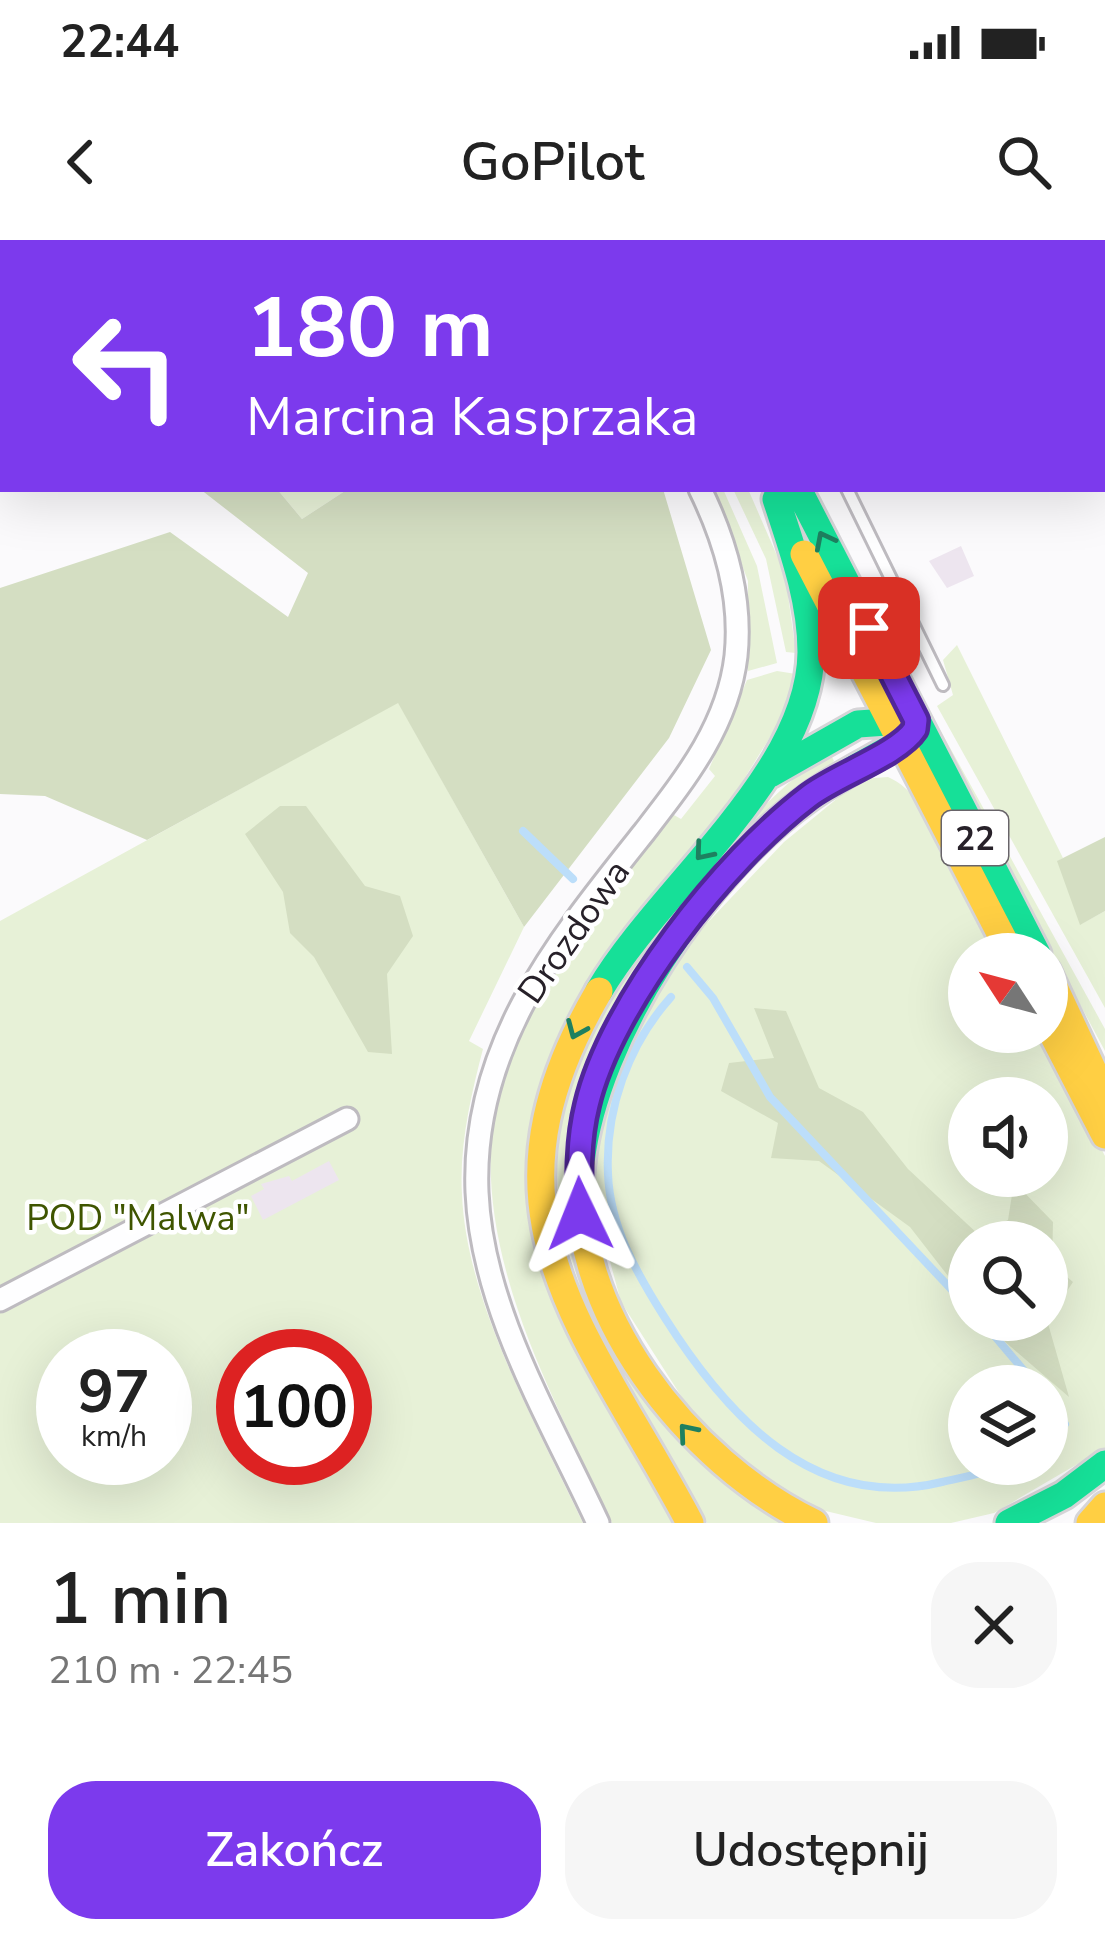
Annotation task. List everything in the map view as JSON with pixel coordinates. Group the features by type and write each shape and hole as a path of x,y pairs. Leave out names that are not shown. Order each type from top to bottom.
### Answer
{"main road":[{"name":"22","path":"782,492 1001,933"},
{"path":"690,1523 565,1301 544,1233 540,1178 546,1123 587,1003 638,931 770,774 802,708 811,645 782,492"},
{"name":"22","path":"902,727 1025,933"},
{"path":"770,774 831,735 902,727"},
{"path":"814,1523 737,1484 677,1423 651,1383 616,1326 592,1264 580,1214 578,1156 587,1103 606,1048 633,997 676,939 790,810 902,727"},
{"path":"1068,1017 1105,1096"},
{"path":"1063,1053 1105,1135"},
{"path":"1009,1523 1064,1495 1105,1464"},
{"path":"1090,1523 1105,1506"}],"street":[{"name":"Drozdowa","path":"598,1523 500,1304 481,1233 478,1149 493,1066 531,983 682,784 724,706 736,659 734,589 701,492"},
{"path":"0,1300 347,1119"}],"lane":[{"path":"849,492 943,685"}],"green space":[{"path":"204,492 280,492 302,519 343,492 664,492 711,650 669,738 524,927 398,703 147,840 45,796 0,794 0,588 170,532 288,617 308,573"},
{"path":"280,492 343,492 302,519"},
{"path":"714,492 724,492 757,566 777,663 748,671 748,581"},
{"path":"734,492 749,492 785,574 796,653 786,652 766,559"},
{"path":"957,645 1063,858 1058,861 1081,924 1105,911 1105,1008 1068,941 1068,933 1063,933 937,706 953,695 943,660"},
{"path":"905,666 1052,933 1042,933 900,669"},
{"path":"777,671 796,674 790,705 531,1122 590,1372 679,1523 612,1523 529,1341 508,1278 494,1215 491,1151 499,1087 522,1021 553,965 674,815 681,819 715,776 709,769 747,680"},
{"name":"POD \"Malwa\"","path":"398,702 524,927 469,1041 483,1049 464,1139 462,1195 467,1237 490,1321 583,1523 0,1523 0,921"},
{"path":"829,751 834,761 581,1084 588,1281 782,1523 707,1523 633,1396 576,1272 560,1209 558,1144 571,1075 609,991 741,830"},
{"path":"888,777 906,788 938,829 991,933 948,933 948,1053 1052,1053 1064,1077 948,1077 948,1197 1068,1197 1068,1084 1105,1156 1105,1448 1068,1470 1068,1365 948,1365 948,1485 1042,1485 994,1513 951,1523 876,1523 813,1508 748,1478 706,1435 621,1302 588,1180 630,1028 695,936 784,842 861,779"},
{"path":"280,806 306,806 365,886 400,896 413,936 387,974 392,1054 368,1052 314,957 290,933 283,892 245,834"},
{"path":"1105,837 1105,911 1080,925 1057,861"},
{"path":"1068,962 1105,1029 1105,1051 1068,982"},
{"path":"754,1008 786,1011 819,1088 863,1112 908,1169 964,1221 948,1221 948,1276 910,1227 819,1161 771,1158 778,1123 721,1091 729,1063 774,1058"},
{"path":"1012,1197 1029,1197 1052,1221 1006,1221"},
{"path":"1004,1341 1053,1341 1060,1365 1032,1365"}],"building":[{"path":"961,546 974,576 947,588 929,561"},
{"path":"329,1161 339,1180 263,1220 251,1196 264,1189 261,1184 289,1176 292,1181"}],"waterway":[{"path":"523,831 573,879"},
{"path":"687,967 713,998 770,1097 948,1286"},
{"path":"671,997 631,1057 611,1126 610,1194 635,1267 716,1389 779,1448 814,1470 853,1483 896,1488 948,1481"},
{"path":"999,1341 1019,1365"}],"traffic: fast":[{"path":"800,492 1026,933"},
{"path":"599,991 760,785 786,742 804,697 811,652 808,613 776,499"},
{"path":"581,1162 608,1062 661,960 694,912 769,830 820,789 910,737 916,720 858,724 770,774"},
{"path":"1009,1523 1064,1495 1105,1464"}],"traffic: slow":[{"path":"804,554 1000,933"},
{"path":"599,991 561,1070 543,1141 542,1207 556,1268 581,1328 690,1523"},
{"path":"1068,1017 1105,1096"},
{"path":"1063,1053 1105,1135"},
{"path":"581,1162 581,1217 593,1272 615,1325 645,1375 681,1421 723,1462 767,1496 814,1523"},
{"path":"1090,1523 1105,1506"}],"route":[{"path":"580,1214 578,1156 587,1103 606,1048 633,997 750,850 790,810 835,777 901,743 915,729 916,720 869,628"}]}
